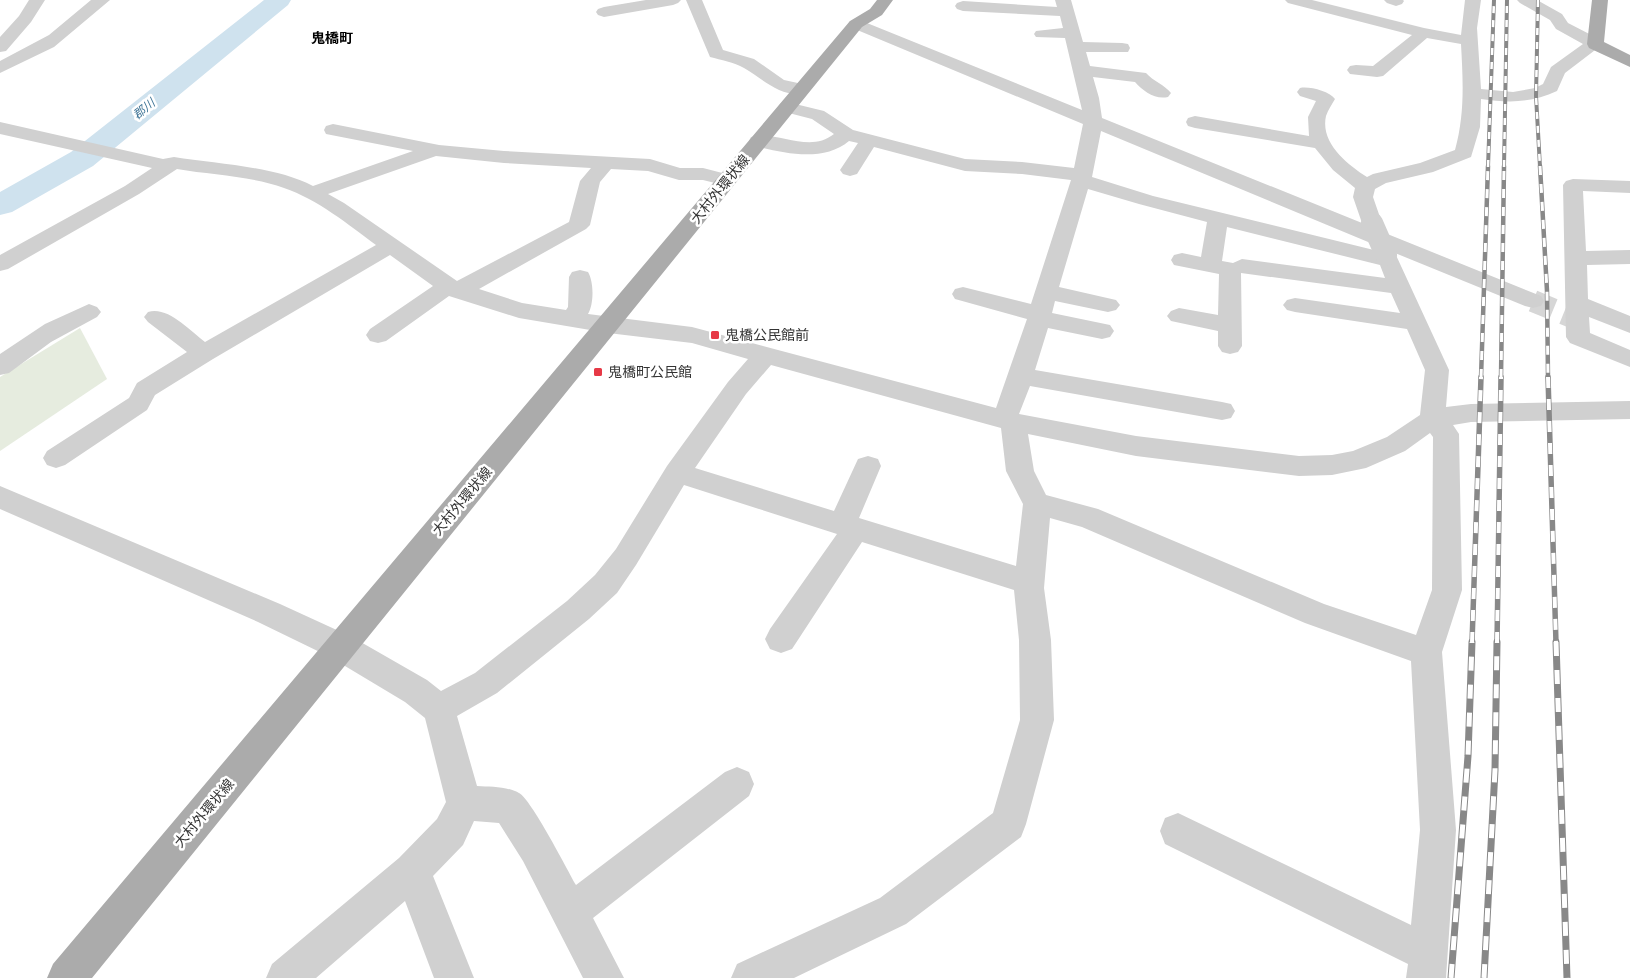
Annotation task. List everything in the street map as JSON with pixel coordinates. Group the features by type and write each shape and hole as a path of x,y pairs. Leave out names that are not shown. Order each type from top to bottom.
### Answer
{"main road":[{"name":"大村外環状線","path":"67,978 727,180 794,98 857,15 876,12 885,0"},
{"path":"1600,0 1595,44 1630,62"}],"street":[{"path":"0,47 25,19 36,0"},
{"path":"0,68 35,50 62,33 75,19 102,0"},
{"path":"604,12 673,0"},
{"path":"694,0 716,53 748,64 846,134 964,165 1022,168 1082,177 1146,200 1388,258"},
{"path":"1293,0 1431,34 1470,41"},
{"path":"1178,832 1427,966 1438,830 1426,652 1447,590 1446,434 1432,419 1437,370 1372,223 1363,197 1366,186 1380,178 1426,168 1464,153 1471,127 1470,20 1473,0"},
{"path":"1472,93 1518,98 1536,96 1551,87 1557,71 1595,44 1562,26 1556,17 1524,0"},
{"path":"750,978 893,911 1008,824 1037,720 1035,640 1029,588 1037,504 1020,470 1009,420 1082,177 1093,122 1090,98 1065,6 963,6"},
{"path":"857,15 1093,122 1533,301"},
{"path":"1356,70 1377,72 1431,34 1470,20"},
{"path":"1042,34 1122,48"},
{"path":"1081,70 1140,77 1147,85 1162,93"},
{"path":"1306,92 1326,100 1318,116 1316,128 1323,144 1345,172 1366,186"},
{"path":"1195,122 1323,144"},
{"path":"0,128 169,164 274,178 294,184 337,207 452,289 519,310 608,325 692,335 1009,420 1136,446 1299,466 1332,466 1357,461 1396,444 1432,419 1471,414 1630,410"},
{"path":"333,130 434,150 605,164 650,165 679,174 704,174 727,180"},
{"path":"758,141 780,146 830,146 846,134"},
{"path":"850,170 869,140"},
{"path":"312,193 434,150"},
{"path":"0,264 132,190 169,164"},
{"path":"378,335 452,289 579,224 590,181 605,164"},
{"path":"1630,187 1573,185 1578,337 1630,359"},
{"path":"1210,265 1218,218"},
{"path":"56,458 138,404 146,389 204,353 392,245"},
{"path":"1576,258 1630,257"},
{"path":"1179,316 1230,335 1230,269 1182,260"},
{"path":"1242,266 1401,288"},
{"path":"572,319 580,308 580,276"},
{"path":"1046,292 1108,305"},
{"path":"964,294 1039,316 1102,331"},
{"path":"1577,303 1630,325"},
{"path":"1295,305 1416,323"},
{"path":"0,367 23,348 53,329 89,312"},
{"path":"156,317 204,353"},
{"path":"1589,324 1630,341"},
{"path":"439,709 486,683 578,610 606,584 626,557 677,473 736,388 766,354"},
{"path":"1021,376 1222,411"},
{"path":"781,639 849,526 868,466"},
{"path":"677,473 1029,582"},
{"path":"0,497 269,613 342,647 416,691 439,709 464,803 450,832 412,871 286,978"},
{"path":"1037,504 1088,517 1316,614 1426,652"},
{"path":"570,913 736,784"},
{"path":"464,803 509,806 536,848 604,978"},
{"path":"412,871 454,978"}],"shaded area":[{"path":"80,328 107,379 0,451 0,377"}],"waterway":[{"name":"郡川","path":"0,205 82,159 279,0"}],"tunnel":[{"path":"1533,301 1589,324"}],"railway":[{"path":"1488,167 1494,0"},
{"path":"1504,167 1507,0"},
{"path":"1538,0 1536,96 1540,167"},
{"path":"1481,378 1488,166"},
{"path":"1501,378 1504,166"},
{"path":"1540,166 1547,291 1548,378"},
{"path":"1472,643 1481,377"},
{"path":"1497,643 1501,377"},
{"path":"1548,377 1556,643"},
{"path":"1451,978 1468,756 1472,642"},
{"path":"1484,978 1495,770 1497,642"},
{"path":"1556,642 1567,978"}],"place":[{"name":"鬼橋公民館前","path":"715,335"},
{"name":"鬼橋町公民館","path":"598,372"}],"district":[{"name":"鬼橋町","path":"332,38"}]}
